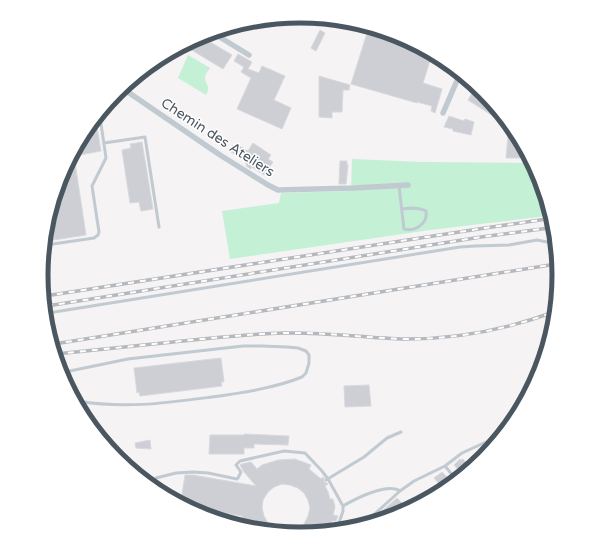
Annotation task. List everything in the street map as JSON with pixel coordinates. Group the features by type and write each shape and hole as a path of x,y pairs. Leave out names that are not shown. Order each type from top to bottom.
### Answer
{"street":[{"path":"217,36 249,55"},
{"path":"443,113 458,79"},
{"name":"Chemin des Ateliers","path":"127,91 220,155 278,190 408,185"}],"lane":[{"path":"50,244 94,238 98,235 99,232 92,186 106,158 101,121"},
{"path":"104,143 145,137 159,227"},
{"path":"399,186 404,229 409,230 418,227 427,217 426,211 422,208 408,208 402,210"},
{"path":"51,313 460,247 509,245 537,240 549,243"},
{"path":"67,372 128,360 243,346 298,348 306,350 309,357 307,371 302,377 280,384 235,394 130,406 81,401"},
{"path":"327,480 360,460 387,438 401,432"},
{"path":"372,516 400,491 420,477 445,466 462,453 489,440"},
{"path":"155,482 156,478 186,472 208,473 237,479 241,472 236,465 240,461 284,451 305,453 322,471 343,506 339,524"},
{"path":"445,466 453,475"},
{"path":"343,506 383,489 396,489 400,491"}],"green space":[{"path":"188,55 210,68 205,77 208,87 206,95 178,78"},
{"path":"352,159 422,162 525,163 538,194 545,216 430,230 230,259 222,211 279,203 281,193 351,191"}],"building":[{"path":"320,30 325,33 316,51 311,48"},
{"path":"367,33 396,42 430,59 423,83 442,89 435,113 431,111 432,106 351,84"},
{"path":"207,40 232,55 223,69 189,48"},
{"path":"238,54 252,62 248,69 259,73 262,66 285,76 274,100 291,108 282,129 237,109 251,78 241,72 244,67 234,61"},
{"path":"319,76 350,85 349,90 343,90 342,112 332,112 332,118 319,117"},
{"path":"473,92 496,118 468,100"},
{"path":"449,116 464,121 465,119 474,122 471,135 453,131 453,129 444,127"},
{"path":"97,126 101,151 78,155"},
{"path":"508,136 510,137 523,158 506,158"},
{"path":"142,142 153,209 141,211 139,202 130,203 122,150 131,148 130,144"},
{"path":"253,143 271,155 268,159 273,162 264,175 252,167 251,169 246,166 246,161 231,152 232,150 230,149 236,144 248,151"},
{"path":"75,161 86,235 50,241 56,210"},
{"path":"340,161 347,161 346,184 339,184"},
{"path":"221,358 224,382 221,382 222,386 140,396 139,392 137,393 134,368"},
{"path":"369,385 371,406 345,407 344,386"},
{"path":"244,434 289,436 288,445 254,444 254,448 244,448 244,454 209,454 210,435"},
{"path":"150,440 151,449 136,448 135,443"},
{"path":"295,459 311,465 309,469 321,479 323,477 324,478 324,482 328,484 325,486 330,499 333,499 335,507 333,515 338,516 336,521 332,521 331,525 300,527 304,524 310,508 304,493 298,488 290,485 282,484 274,487 268,492 263,500 262,508 264,516 270,525 243,520 242,516 207,510 182,498 185,475 193,475 256,486 240,465 251,462 257,469 262,465 278,460"},
{"path":"460,459 463,459 467,463 459,470 454,465"},
{"path":"442,472 448,478 440,485 434,478"},
{"path":"397,498 402,503 398,507 378,515"}],"railway":[{"path":"49,295 545,219"},
{"path":"50,306 481,237 547,228"},
{"path":"57,344 551,265"},
{"path":"60,354 243,335 315,333 375,338 425,339 498,329 548,314"}]}
